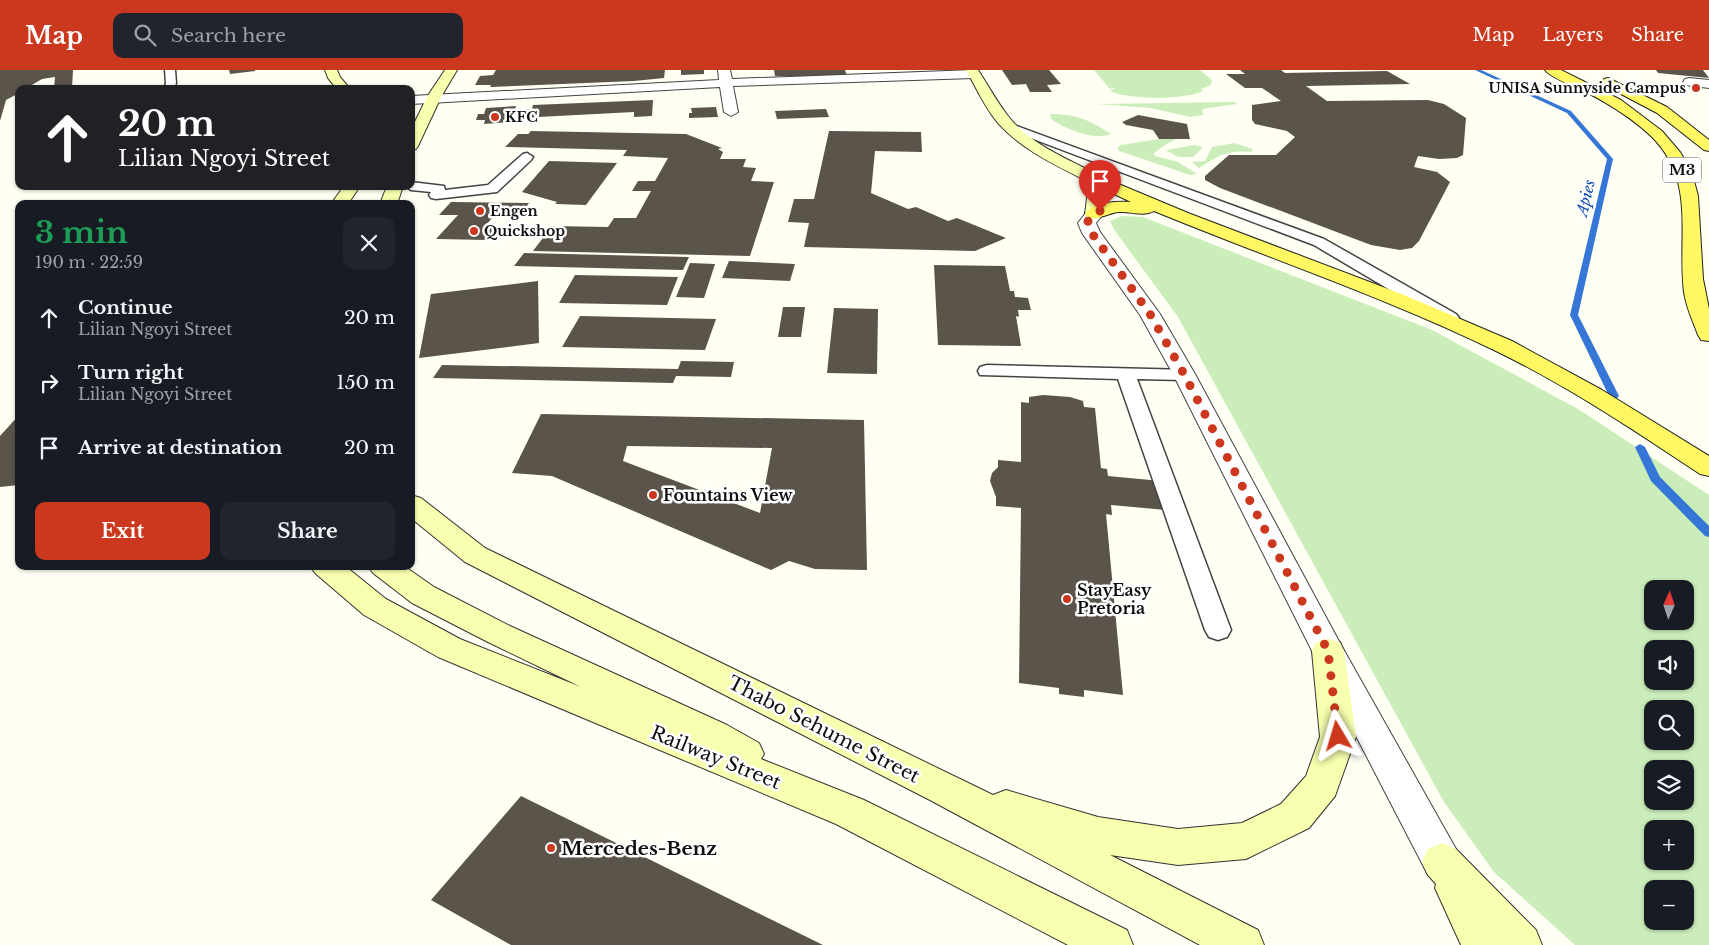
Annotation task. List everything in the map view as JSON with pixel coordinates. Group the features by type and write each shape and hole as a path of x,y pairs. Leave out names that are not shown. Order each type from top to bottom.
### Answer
{"main road":[{"path":"331,70 334,78 340,85"},
{"name":"M3","path":"1551,70 1594,91 1641,122 1663,140 1679,163 1690,196 1694,293 1709,335"},
{"path":"415,137 434,97 449,72"},
{"path":"973,72 1004,120 1048,155 1097,180 1171,213 1354,282 1474,332 1551,371 1645,426 1709,468"},
{"name":"M3","path":"1590,74 1662,110 1709,147"},
{"path":"1097,180 1094,214 1108,208 1130,207 1171,213"},
{"path":"347,200 359,194"},
{"name":"Thabo Sehume Street","path":"415,507 475,555 943,788 1243,945"},
{"name":"Railway Street","path":"330,570 375,607 449,648 850,812 1112,945"},
{"path":"389,570 423,595 499,634 714,735 850,812"},
{"path":"943,788 1098,835 1178,847 1246,841 1296,816 1322,785 1338,736 1328,651"},
{"path":"1442,862 1483,945"},
{"path":"1442,862 1522,945"}],"street":[{"path":"415,99 725,77 973,72"},
{"path":"725,77 730,112"},
{"path":"1689,82 1709,84"},
{"path":"1094,214 1087,223 1091,232 1150,314 1184,374 1328,651 1442,862"}],"lane":[{"path":"170,70 170,85"},
{"path":"1011,127 1319,242 1474,332"},
{"path":"415,187 437,192 492,189 526,157"},
{"path":"987,371 1184,374"},
{"path":"1125,373 1218,630"}],"green space":[{"path":"1094,70 1200,70 1212,80 1211,85 1195,94 1156,98 1129,96 1110,91 1116,88 1110,89"},
{"path":"1234,102 1237,104 1202,109 1203,115 1190,117 1151,108 1097,104"},
{"path":"1050,114 1068,115 1082,119 1111,134 1097,136 1080,133 1057,123 1051,119"},
{"path":"1159,139 1176,139 1154,153 1155,156 1178,162 1197,174 1190,175 1119,151 1117,148 1121,145"},
{"path":"1234,143 1253,149 1251,152 1235,152 1223,155 1199,168 1192,162 1205,161 1212,147"},
{"path":"1195,145 1203,147 1193,157 1178,157 1166,150"},
{"path":"1122,216 1143,217 1432,330 1578,409 1709,495 1709,945 1575,945 1494,872 1444,802 1178,317 1115,231 1110,221"}],"building":[{"path":"0,70 73,70 72,85 54,85 55,77 42,79 32,85 15,85 15,95 6,100 0,121"},
{"path":"229,70 255,70 255,71 230,74"},
{"path":"496,70 665,70 664,78 634,81 490,87 491,85 475,85 480,76 493,75"},
{"path":"681,70 704,70 704,74 681,75"},
{"path":"774,70 845,70 847,76 775,76"},
{"path":"1002,70 1049,70 1061,84 1047,85 1052,92 1030,92 1026,84 1012,85"},
{"path":"1240,70 1281,70 1285,73 1387,71 1410,84 1306,86 1327,101 1428,100 1444,104 1466,118 1463,155 1457,158 1439,159 1418,156 1414,167 1437,172 1450,182 1419,241 1412,248 1400,250 1371,245 1220,188 1205,180 1205,176 1229,155 1276,155 1295,137 1287,131 1255,124 1252,120 1252,105 1281,101 1262,88 1245,88 1226,74 1245,74"},
{"path":"1656,70 1703,70 1709,78 1658,73"},
{"path":"653,100 652,116 634,117 634,112 519,118 522,110 532,109 533,105"},
{"name":"KFC","path":"516,106 511,122 484,124 485,120 476,120 478,114 484,114 486,108"},
{"path":"716,107 718,117 689,118 689,113 692,113 691,108"},
{"path":"826,109 829,117 777,119 775,111"},
{"path":"1138,115 1187,124 1190,139 1159,139 1153,130 1126,125 1122,122"},
{"path":"531,131 686,134 722,148 718,149 723,152 720,159 746,159 743,167 756,168 751,181 774,182 750,256 533,251 552,226 608,227 614,218 636,218 651,191 632,191 638,181 655,181 668,158 623,156 627,150 505,147 518,134 528,134"},
{"path":"829,131 921,132 922,152 875,151 871,193 908,209 916,207 948,221 957,218 1006,238 975,251 804,247 809,223 788,222 794,199 814,199"},
{"path":"549,161 617,163 586,205 555,204 557,202 522,192"},
{"path":"451,202 529,203 518,217 493,217 485,226 508,226 500,237 491,236 488,240 436,239 458,215 439,215"},
{"path":"524,253 689,257 683,270 514,266"},
{"path":"729,261 795,264 790,281 722,278"},
{"path":"690,263 715,264 704,298 676,297"},
{"path":"934,265 1005,266 1010,291 1014,291 1015,297 1028,298 1031,310 1018,310 1019,317 1016,316 1021,346 938,345"},
{"path":"575,275 678,277 667,305 559,303"},
{"path":"538,281 539,343 419,358 431,294"},
{"path":"783,307 805,307 801,337 778,337"},
{"path":"834,308 878,309 877,374 827,373"},
{"path":"580,316 716,319 705,350 562,347"},
{"path":"681,361 734,362 731,377 676,376 673,383 433,378 442,365 678,369"},
{"name":"StayEasy Pretoria","path":"1043,395 1070,397 1083,401 1084,407 1095,408 1101,468 1107,469 1108,476 1161,481 1166,510 1111,505 1112,515 1106,514 1123,695 1084,690 1084,697 1059,694 1059,688 1019,683 1021,508 996,506 996,497 990,481 992,473 998,467 998,460 1021,462 1021,402 1029,403 1029,397"},
{"name":"Fountains View","path":"541,414 864,420 867,570 815,569 789,561 771,570 552,476 512,473","holes":["627,446 772,448 760,513 623,461"]},
{"path":"15,419 15,485 0,487 0,436"},
{"name":"Mercedes-Benz","path":"521,796 823,945 511,945 431,900"}],"waterway":[{"name":"Apies","path":"1477,70 1569,112 1610,159 1574,315 1614,396"},
{"name":"Apies","path":"1640,447 1655,479 1709,533"}],"place":[{"name":"UNISA Sunnyside Campus","path":"1696,88"},
{"name":"KFC","path":"495,117"},
{"name":"Engen","path":"480,211"},
{"name":"Quickshop","path":"474,231"},
{"name":"Fountains View","path":"653,495"},
{"name":"StayEasy Pretoria","path":"1067,599"},
{"name":"Mercedes-Benz","path":"551,848"}],"route":[{"path":"1100,211 1088,220 1087,223 1091,232 1150,314 1184,374 1328,651 1338,736"}]}
